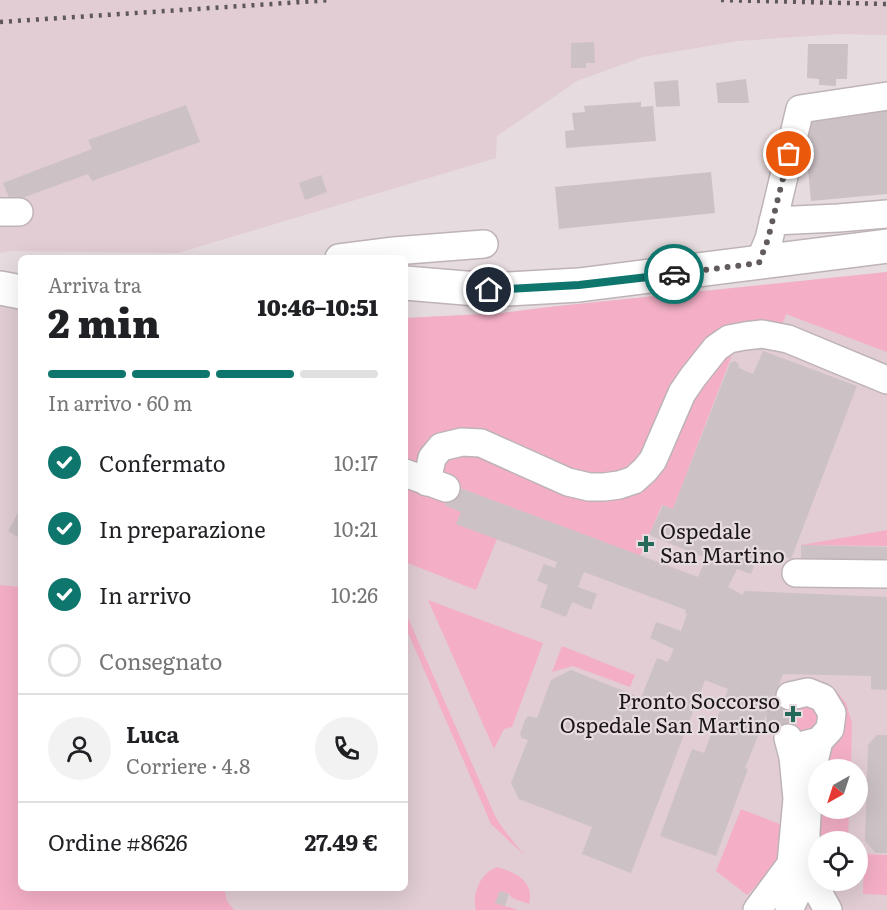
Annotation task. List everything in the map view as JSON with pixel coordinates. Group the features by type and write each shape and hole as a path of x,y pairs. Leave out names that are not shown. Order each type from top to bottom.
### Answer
{"main road":[{"path":"408,303 489,290 579,285 887,246"},
{"path":"0,277 18,276"},
{"path":"408,283 489,290"},
{"path":"0,288 18,291"}],"lane":[{"path":"759,263 773,221 800,109 887,96"},
{"path":"773,221 887,214"},
{"path":"366,255 484,244"},
{"path":"426,481 432,458 441,447 462,442 481,443 568,482 589,487 619,485 634,480 653,460 687,385 716,348 729,339 762,334 788,339 887,380"},
{"path":"796,573 887,574"},
{"path":"789,696 808,692 823,698 832,712 830,729 819,741 809,782 806,833 807,872 789,910"},
{"path":"757,910 791,864 797,799 793,757 784,734 803,745 819,741"},
{"path":"807,872 828,910"}],"shaded area":[{"path":"0,0 887,0 887,35 840,34 738,41 643,57 577,81 497,136 496,158 178,253 11,251 0,253"},
{"name":"Ospedale San Martino","path":"887,272 887,910 223,910 227,901 225,891 408,891 408,318 503,313"},
{"path":"887,272 887,352 786,314 781,328 743,326 673,509 662,505 640,556 452,485 445,505 461,512 457,524 497,539 476,590 408,563 408,318 503,313"},
{"path":"0,303 18,304 18,587 0,585"},
{"path":"887,530 887,546 801,545"},
{"path":"0,585 18,587 18,891 225,891 227,901 234,910 0,910"},
{"path":"428,600 543,643 512,727 504,729 494,749"},
{"path":"408,618 495,816 524,855 491,824 408,633"},
{"path":"562,646 635,675 630,687 573,666 552,672"},
{"path":"837,692 846,703 852,723 851,759 821,759 830,693"},
{"path":"813,700 823,724 802,737 787,726 787,711 795,702"},
{"path":"741,809 787,827 783,854 772,870 747,895 716,871"},
{"path":"819,819 849,819 848,831 819,831"},
{"path":"868,854 887,855 887,895 863,894 863,891 868,891"},
{"path":"497,867 522,879 529,889 529,904 500,891 496,903 518,910 476,910 475,895 479,884 484,875"}],"building":[{"path":"594,42 595,63 586,63 586,68 571,68 571,43"},
{"path":"808,44 848,44 847,79 836,79 836,86 819,85 819,79 807,78"},
{"path":"746,79 749,103 718,103 716,83"},
{"path":"678,80 680,106 656,107 654,82"},
{"path":"641,102 641,107 653,106 656,141 566,148 565,131 574,130 572,113 585,112 584,106"},
{"path":"186,105 200,142 92,181 88,174 11,202 3,183 92,149 88,140"},
{"path":"887,108 887,194 811,201 803,117"},
{"path":"711,172 715,213 559,229 555,187"},
{"path":"321,175 327,192 305,200 299,183"},
{"path":"763,351 857,386 791,559 760,549 751,574 737,569 728,587 743,595 744,591 887,597 887,690 871,689 871,676 783,674 776,693 795,702 787,711 787,726 775,732 772,715 768,711 745,768 748,769 716,856 660,836 692,749 704,753 728,689 705,680 631,873 582,854 592,827 519,799 511,783 528,740 522,738 520,734 528,716 537,718 551,680 571,670 641,698 657,658 668,662 674,649 650,638 656,622 681,631 687,614 686,610 584,572 578,587 597,594 591,610 572,602 566,617 540,607 548,585 537,581 544,564 555,568 557,562 456,524 461,512 445,505 452,485 698,577 706,558 649,535 663,505 673,509 730,363 734,361 738,363 739,368 753,374"},
{"path":"18,513 18,537 8,531"},
{"path":"801,545 887,547 887,561 801,559"},
{"path":"877,735 887,735 887,853 876,853 868,844 868,831 865,831 866,819 868,819 868,745"},
{"path":"500,891 509,894 505,906 495,903"}],"tunnel":[{"path":"781,729 781,711 790,696"}],"railway":[{"path":"0,22 332,0"},
{"path":"721,0 887,4"}],"way so far":[{"path":"674,274 759,263 768,239 789,154"}],"place":[{"name":"Ospedale San Martino","path":"646,544"},
{"name":"Pronto Soccorso Ospedale San Martino","path":"793,714"}],"route":[{"path":"489,290 579,285 674,274"}]}
